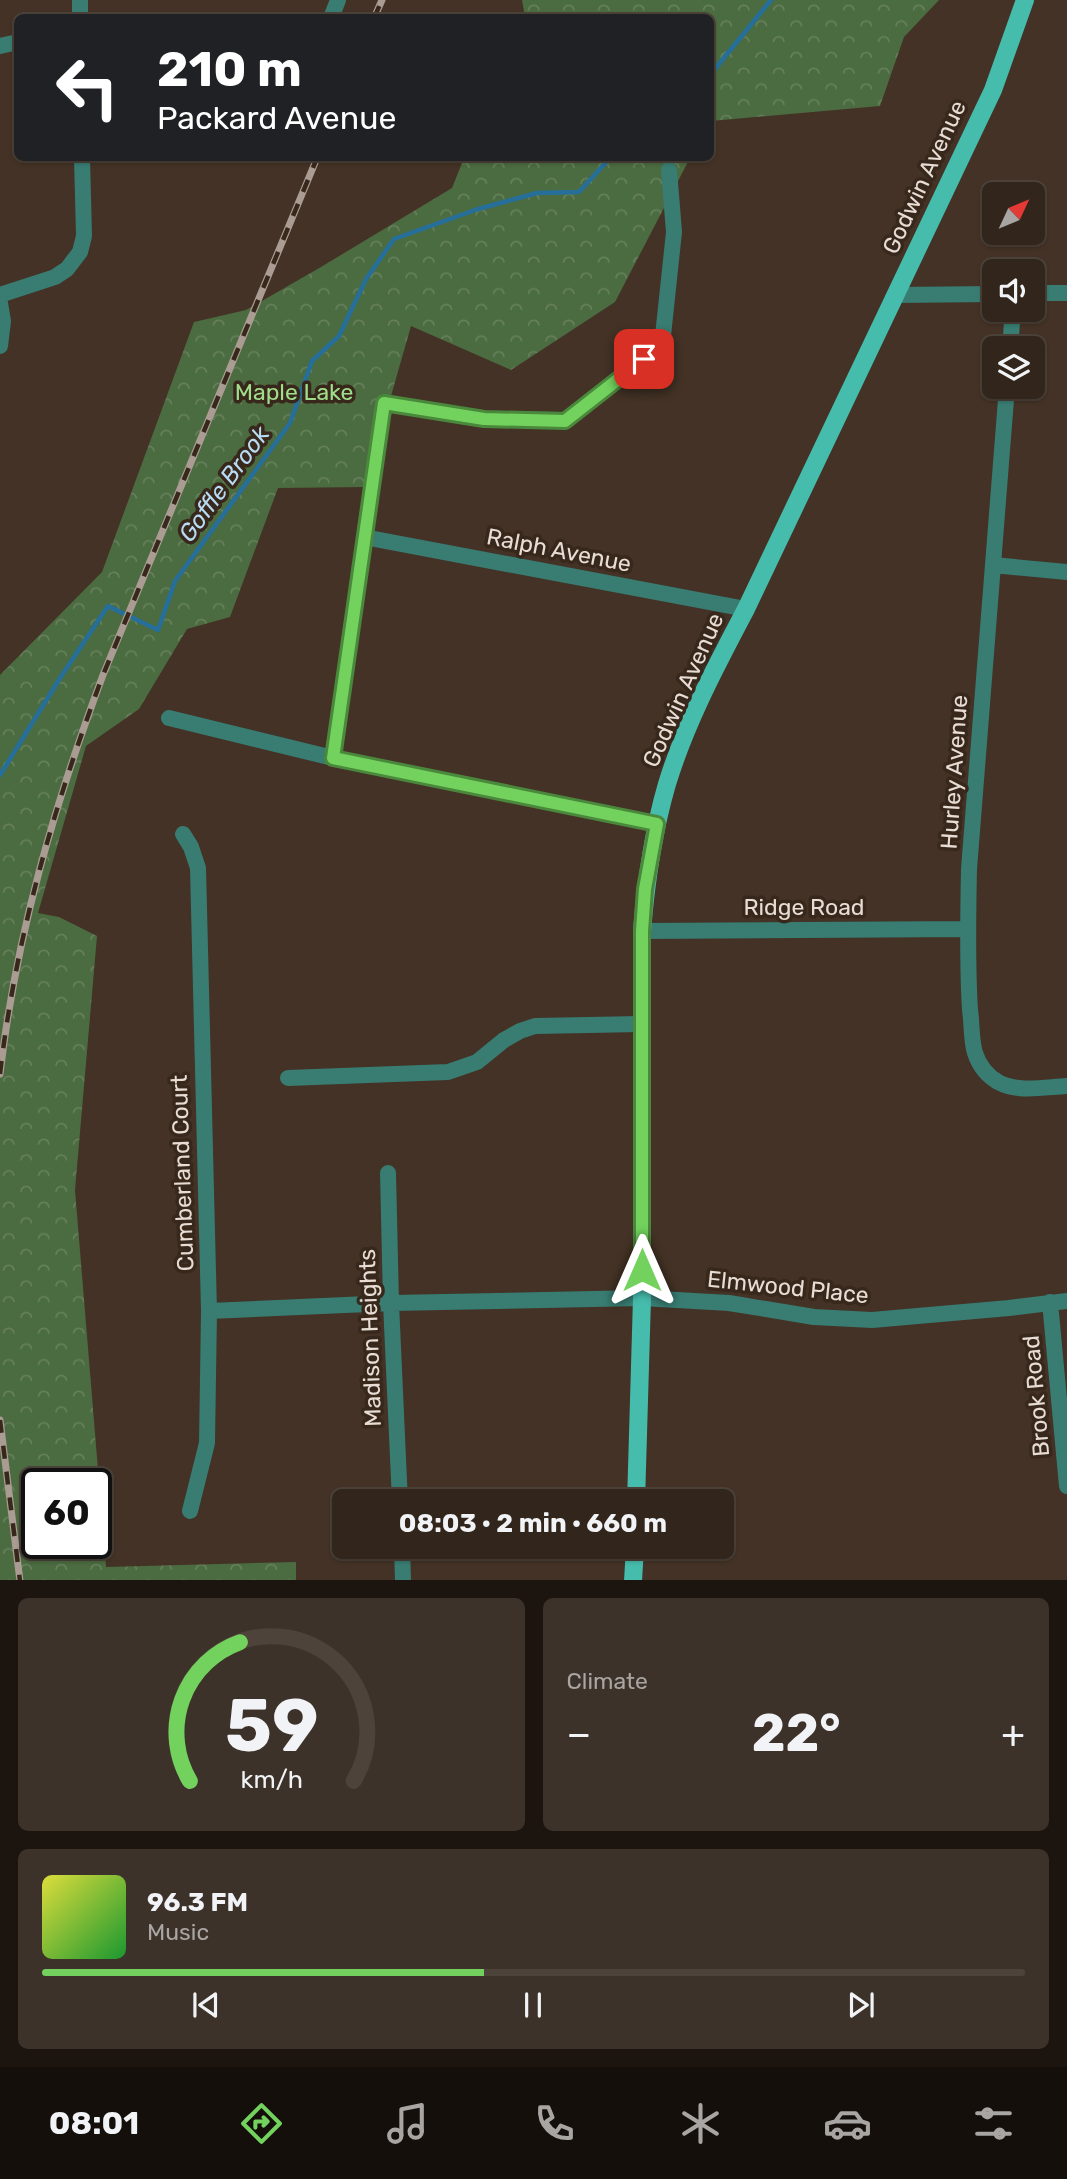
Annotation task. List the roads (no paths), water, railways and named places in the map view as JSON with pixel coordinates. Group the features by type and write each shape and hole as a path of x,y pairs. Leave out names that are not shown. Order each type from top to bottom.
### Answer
{"main road":[{"name":"Godwin Avenue","path":"636,1489 642,1297 642,931 645,889 667,783 709,680 746,609 993,90 1025,0"},
{"path":"634,1580 635,1559"}],"street":[{"path":"0,295 55,277 67,269 79,253 84,236 82,161"},
{"path":"333,758 384,403 484,419 565,421 662,345 674,232 669,170"},
{"path":"1045,293 1067,293"},
{"path":"895,295 982,294"},
{"path":"0,303 3,321 0,346"},
{"name":"Hurley Avenue","path":"1006,399 969,869 968,986 974,1049 978,1062 986,1073 1009,1086 1067,1086"},
{"name":"Ralph Avenue","path":"364,537 746,609"},
{"path":"993,565 1067,572"},
{"path":"169,718 333,758 657,824"},
{"name":"Cumberland Court","path":"183,834 198,868 209,1311 207,1443 190,1511"},
{"name":"Ridge Road","path":"642,931 967,929"},
{"path":"288,1078 448,1072 477,1062 504,1040 536,1026 640,1024"},
{"name":"Madison Heights","path":"388,1173 399,1489"},
{"name":"Elmwood Place","path":"209,1311 391,1303 642,1297 729,1303 814,1317 872,1320 1067,1301"},
{"name":"Brook Road","path":"1050,1302 1067,1486"},
{"path":"402,1559 403,1577"}],"waterway":[{"name":"Goffle Brook","path":"714,70 771,0"},
{"name":"Goffle Brook","path":"0,775 108,606 158,630 175,581 290,423 312,361 339,336 366,279 394,239 478,209 537,193 579,192 607,161"}],"railway":[{"path":"376,14 382,0"},
{"path":"0,1074 7,1022 27,921 68,773 103,675 316,161"},
{"path":"0,1420 20,1580"}],"park label":[{"name":"Maple Lake","path":"294,392"}]}
